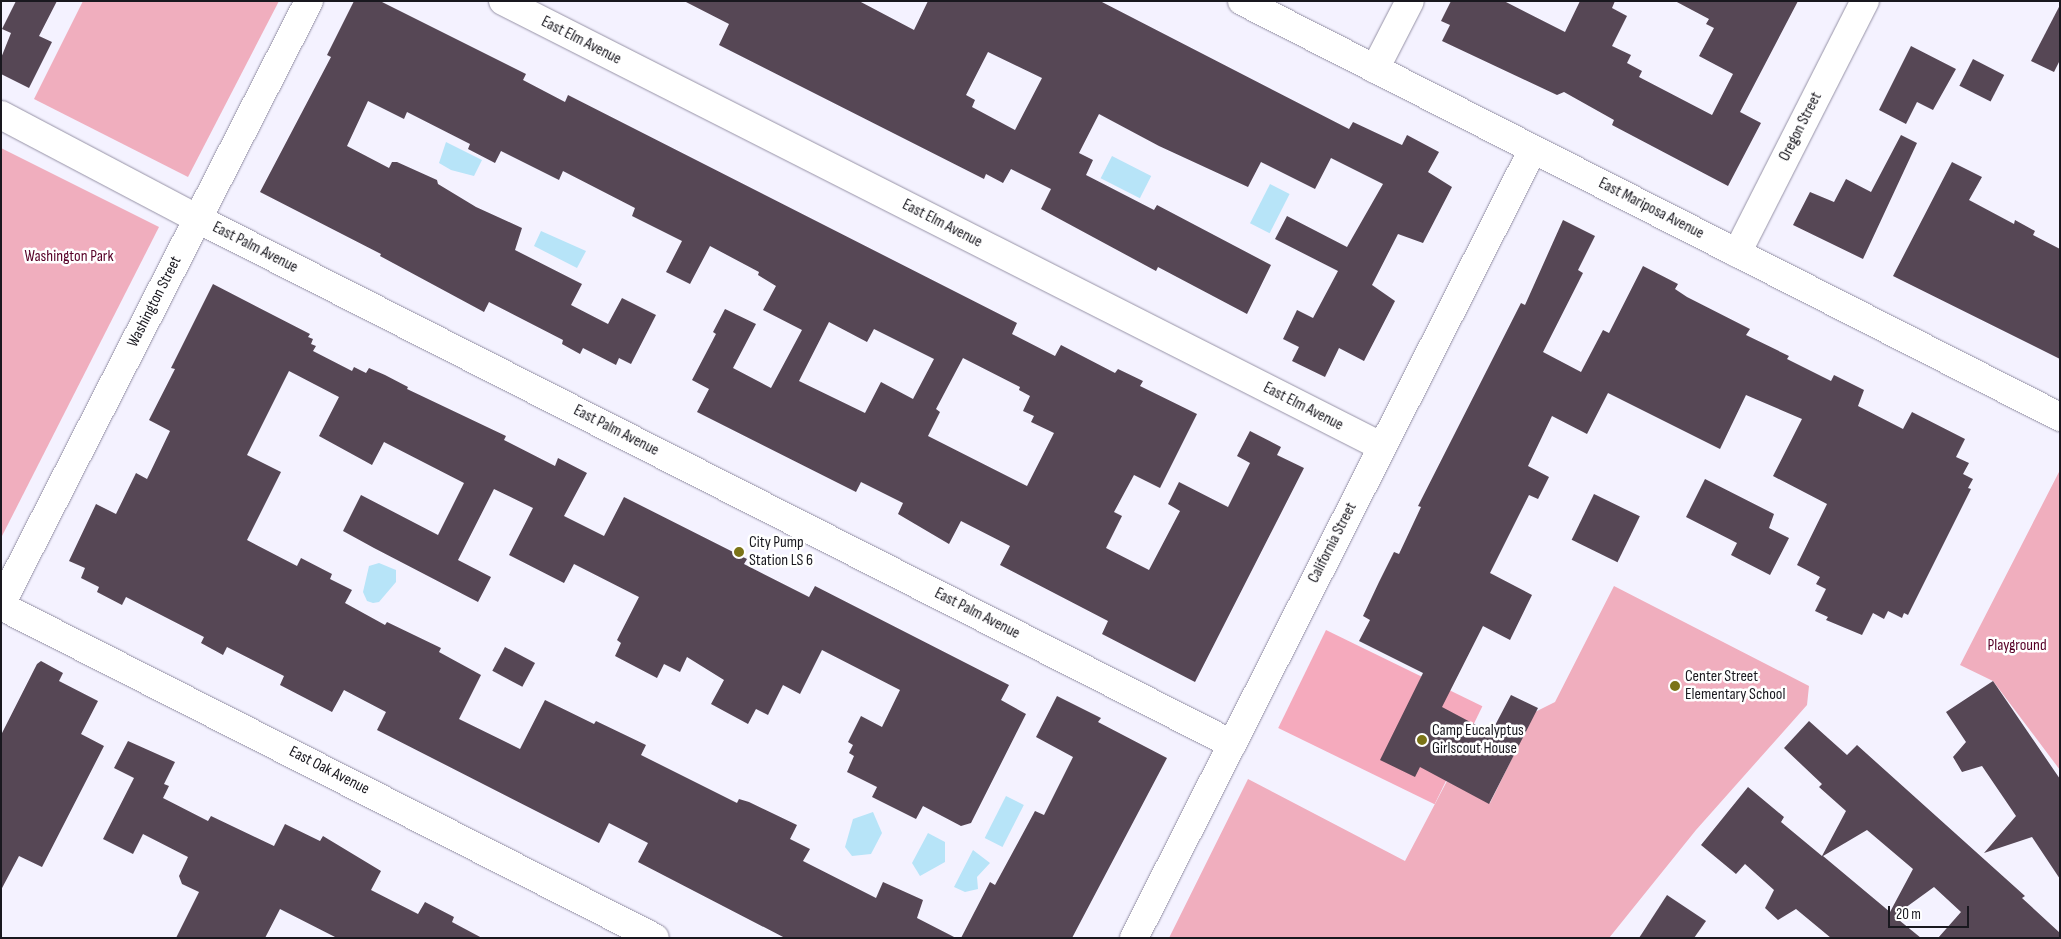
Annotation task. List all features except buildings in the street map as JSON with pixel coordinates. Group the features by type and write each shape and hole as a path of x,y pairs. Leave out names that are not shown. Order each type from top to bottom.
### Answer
{"street":[{"name":"Washington Street","path":"1,605 309,1"},
{"name":"East Elm Avenue","path":"503,1 1381,446"},
{"name":"East Mariposa Avenue","path":"1242,1 2060,417"},
{"path":"1375,69 1410,1"},
{"name":"Oregon Street","path":"1737,253 1865,1"},
{"name":"East Palm Avenue","path":"1,115 198,219 1232,744"},
{"name":"California Street","path":"1134,938 1381,446 1533,149"},
{"name":"East Oak Avenue","path":"1,605 655,938"}],"green space":[{"path":"83,1 279,1 188,177 34,99"},
{"name":"Washington Park","path":"1,148 159,227 1,538"},
{"name":"Playground","path":"2060,470 2060,770 1993,681 1960,665"},
{"path":"1614,586 1809,686 1807,705 1696,830 1609,938 1169,938 1248,779 1405,861 1447,781 1490,803 1535,712 1555,702"}],"shaded area":[{"path":"1326,630 1482,706 1435,804 1278,728"}],"water":[{"path":"446,142 482,160 474,176 451,170 439,163"},
{"path":"1112,156 1151,176 1140,198 1101,178"},
{"path":"1270,184 1290,194 1270,233 1250,223"},
{"path":"541,231 586,251 577,268 534,246"},
{"path":"379,563 396,570 396,582 379,602 373,603 367,601 363,592 369,566"},
{"path":"1006,796 1024,805 1002,847 985,838"},
{"path":"873,812 882,833 871,854 852,856 845,847 853,819"},
{"path":"928,833 945,842 945,862 920,876 912,863"},
{"path":"973,850 990,863 977,877 978,889 965,892 954,887"}],"place":[{"name":"City Pump Station LS 6","path":"739,552"},
{"name":"Center Street Elementary School","path":"1675,686"},
{"name":"Camp Eucalyptus Girlscout House","path":"1422,740"}]}
